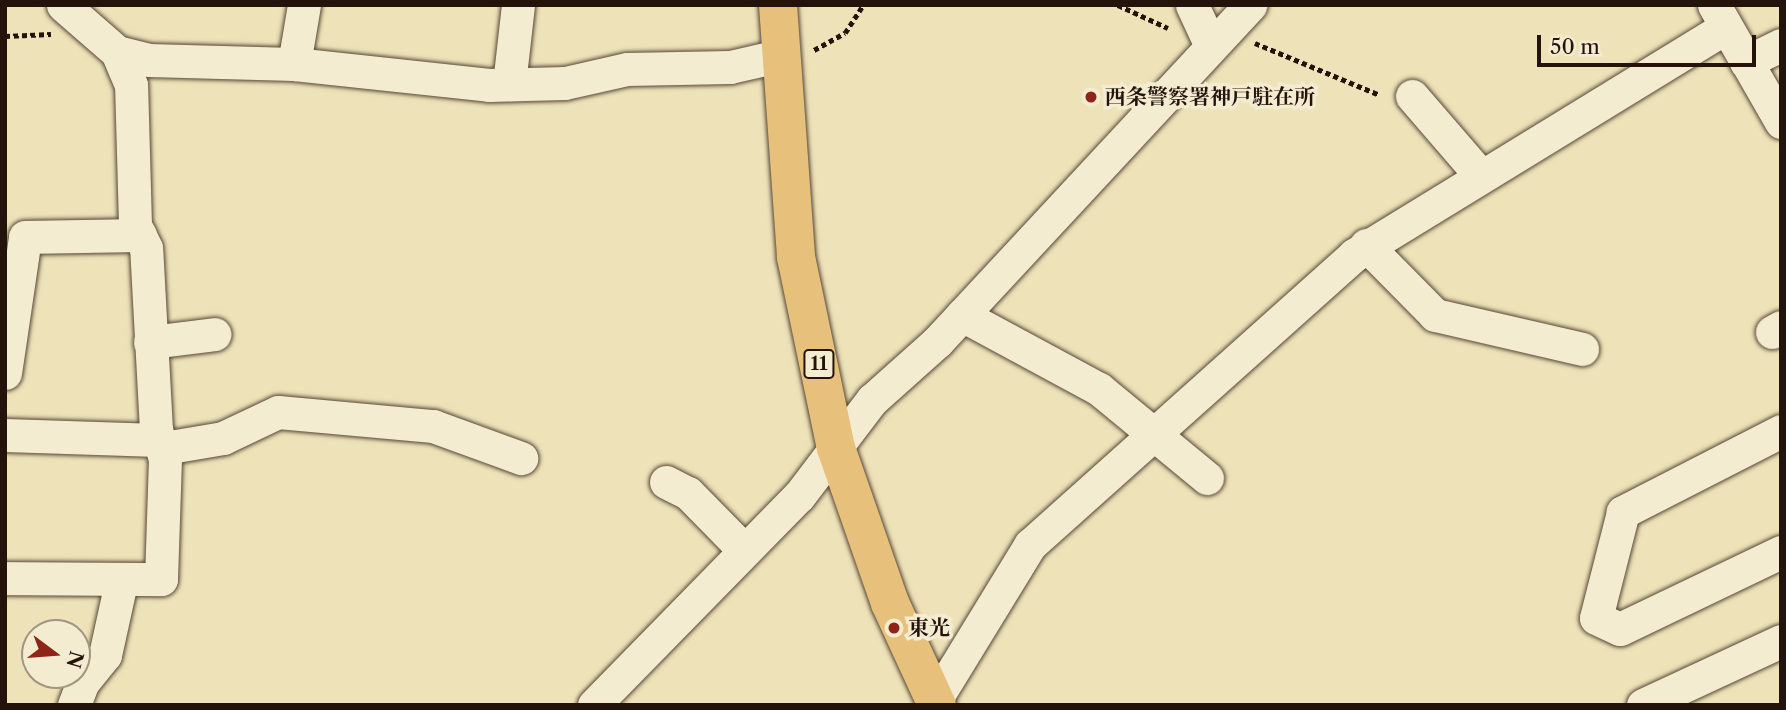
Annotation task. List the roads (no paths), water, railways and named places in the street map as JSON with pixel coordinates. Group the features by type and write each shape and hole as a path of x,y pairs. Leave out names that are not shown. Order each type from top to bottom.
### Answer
{"highway":[{"name":"11","path":"778,5 778,56 796,257 836,448 890,603 934,703"}],"street":[{"path":"294,64 304,5"},
{"path":"509,84 518,5"},
{"path":"1192,5 1218,39"},
{"path":"594,705 743,549 799,496 872,400 962,315 1250,5"},
{"path":"68,12 117,52 148,60 294,64 509,84 565,83 627,69 730,67 778,56"},
{"path":"934,703 1030,545 1154,431 1366,245 1411,224 1720,16 1781,122"},
{"path":"1746,62 1781,45"},
{"path":"5,578 121,582 161,579 161,444 140,235 131,85 117,52"},
{"path":"1396,96 1481,176"},
{"path":"5,373 25,237 140,235"},
{"path":"1366,245 1435,315 1582,349"},
{"path":"962,315 1099,389 1154,431 1207,478"},
{"path":"150,342 215,334"},
{"path":"5,435 161,444 223,438 278,412 433,426 521,458"},
{"path":"1781,431 1623,512 1596,618 1620,629 1781,552"},
{"path":"666,482 688,493 743,549"},
{"path":"74,705 83,682 105,655 121,582"},
{"path":"1643,705 1781,641"}],"place":[{"name":"西条警察署神戸駐在所","path":"1091,97"},
{"name":"東光","path":"894,628"}]}
